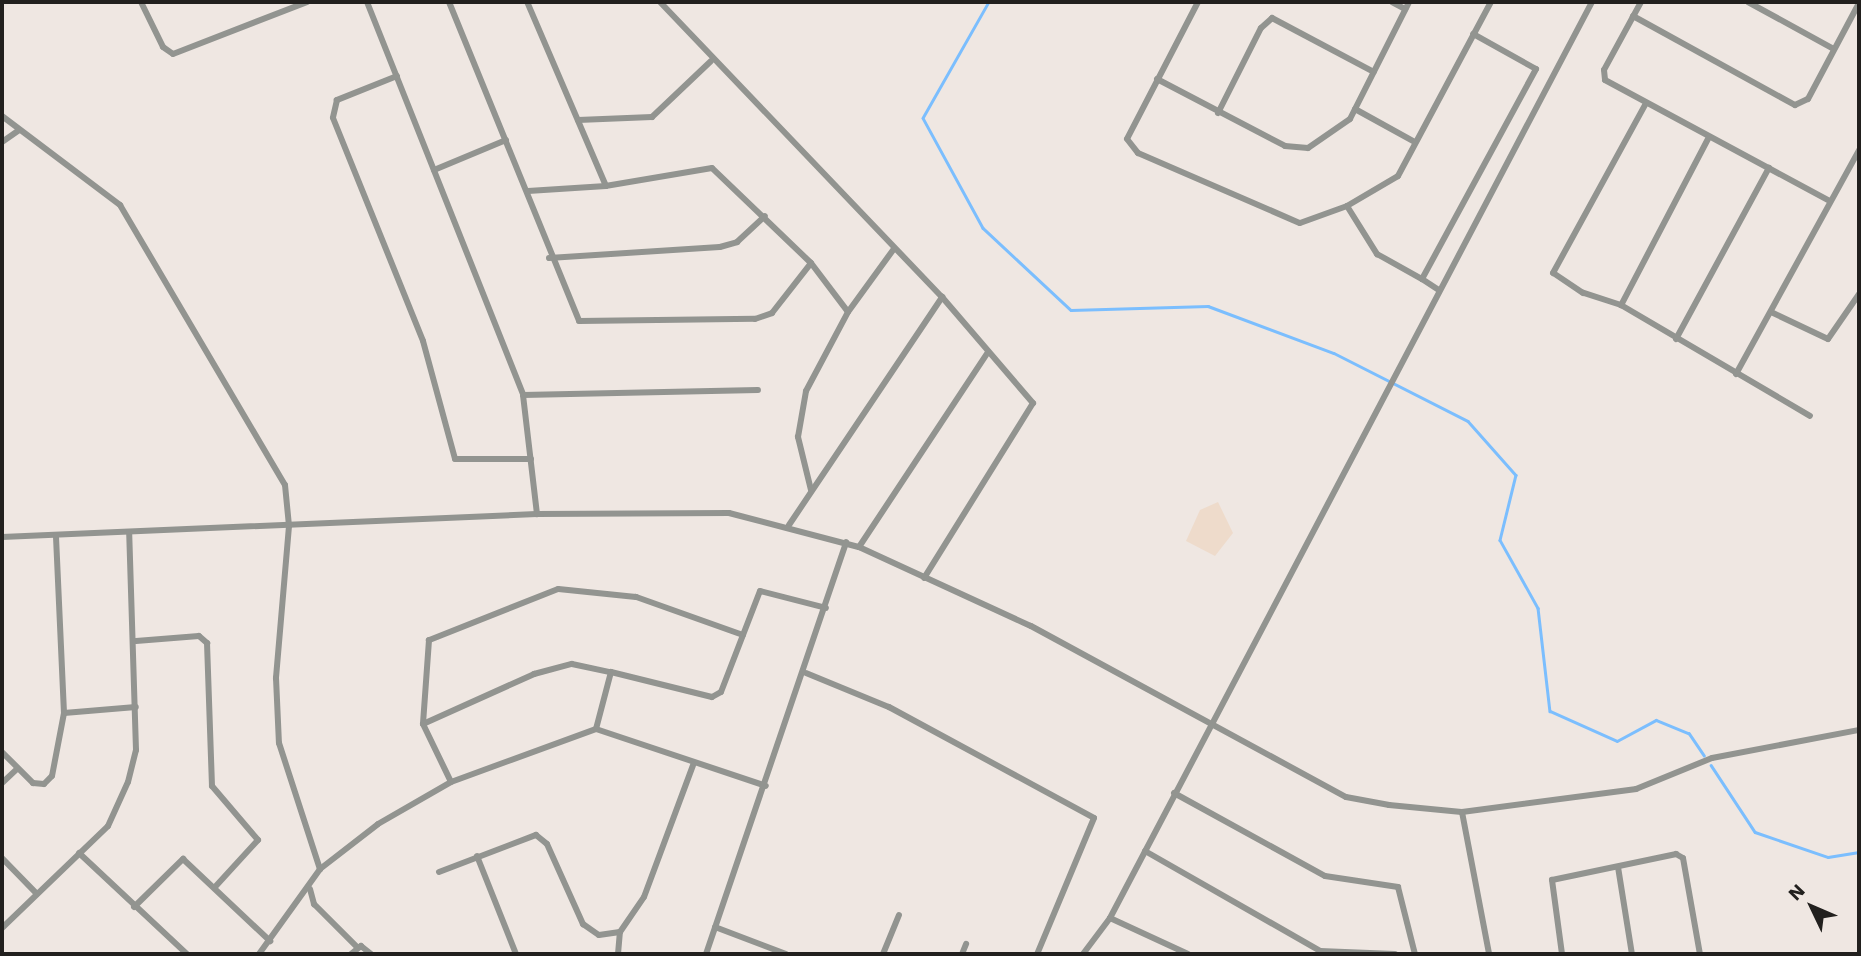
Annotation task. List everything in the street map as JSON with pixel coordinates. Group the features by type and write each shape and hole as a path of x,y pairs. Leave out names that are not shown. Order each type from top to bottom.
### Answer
{"street":[{"path":"141,2 163,47 173,54 286,5 307,2"},
{"path":"367,2 523,395 537,514"},
{"path":"449,2 528,191 549,258 574,317 585,324 763,318 811,263"},
{"path":"527,2 606,186"},
{"path":"660,2 711,61 893,250 942,297 1032,403 1031,412 924,578"},
{"path":"1198,2 1127,133 1138,153 1288,221 1311,222 1347,206 1398,176 1492,2"},
{"path":"1391,2 1405,9"},
{"path":"1157,79 1218,113 1298,149 1334,134 1355,110 1409,2"},
{"path":"1083,954 1110,918 1592,2"},
{"path":"1641,2 1604,75 1646,103 1830,201"},
{"path":"1748,2 1834,49"},
{"path":"1633,16 1795,105 1808,99 1859,3"},
{"path":"1218,113 1261,28 1272,18 1374,72"},
{"path":"1422,279 1536,69 1473,34"},
{"path":"578,120 652,117 711,61"},
{"path":"397,76 337,100 333,118 423,341 455,459 531,459"},
{"path":"1646,103 1553,273 1583,293 1621,305 1810,416"},
{"path":"1355,110 1415,142"},
{"path":"2,116 120,205 285,485 289,526 276,678 279,743 320,869"},
{"path":"2,142 19,130"},
{"path":"1621,305 1709,137"},
{"path":"434,170 506,140"},
{"path":"1736,374 1859,151"},
{"path":"528,191 606,186 712,168 811,263 848,312"},
{"path":"1676,339 1769,168"},
{"path":"1347,206 1377,254 1439,290"},
{"path":"549,258 720,247 737,242 765,216"},
{"path":"811,490 798,437 806,391 848,312 893,250"},
{"path":"1771,312 1828,340 1859,294"},
{"path":"789,525 942,297"},
{"path":"859,547 988,352"},
{"path":"523,395 758,390"},
{"path":"2,537 537,514 729,513 789,525 846,542 1031,626 1346,797 1462,812 1636,789 1713,758 1859,730"},
{"path":"2,928 79,853 119,807 136,750 136,641 129,533"},
{"path":"2,752 33,783 44,785 52,776 64,713 56,536"},
{"path":"706,954 806,673 846,542"},
{"path":"451,782 423,724 429,640 558,589 636,597 743,635"},
{"path":"423,724 534,674 572,664 712,697 721,692 760,591 826,608"},
{"path":"136,641 199,636 207,643 212,786 258,840 215,887"},
{"path":"596,729 611,672"},
{"path":"806,673 888,707 1094,818 1037,954"},
{"path":"64,713 136,707"},
{"path":"259,954 310,889 320,869 386,818 451,782 596,729 693,765 766,786"},
{"path":"618,954 620,932 644,897 693,765"},
{"path":"2,783 17,769"},
{"path":"1174,793 1325,876 1398,887 1415,954"},
{"path":"1462,812 1489,954"},
{"path":"439,872 536,835 547,844 583,924 599,934 620,932"},
{"path":"1145,851 1320,951 1395,954"},
{"path":"79,853 187,954"},
{"path":"1562,954 1552,880 1680,855 1700,954"},
{"path":"477,856 516,954"},
{"path":"2,858 37,894"},
{"path":"134,906 179,858 215,887 270,941"},
{"path":"1618,867 1632,954"},
{"path":"310,889 314,904 357,947 371,954"},
{"path":"883,954 899,915"},
{"path":"1110,918 1185,954"},
{"path":"715,927 786,954"},
{"path":"962,954 966,944"},
{"path":"351,954 357,947"}],"shaded area":[{"path":"1218,502 1233,533 1215,556 1186,541 1200,510"}],"waterway":[{"path":"989,2 923,118 983,228 1071,310 1208,306 1334,353 1468,421 1516,475 1500,540 1538,608 1550,711 1617,741 1656,720 1689,733 1704,755"},
{"path":"1711,765 1755,832 1828,857 1859,852"}]}
